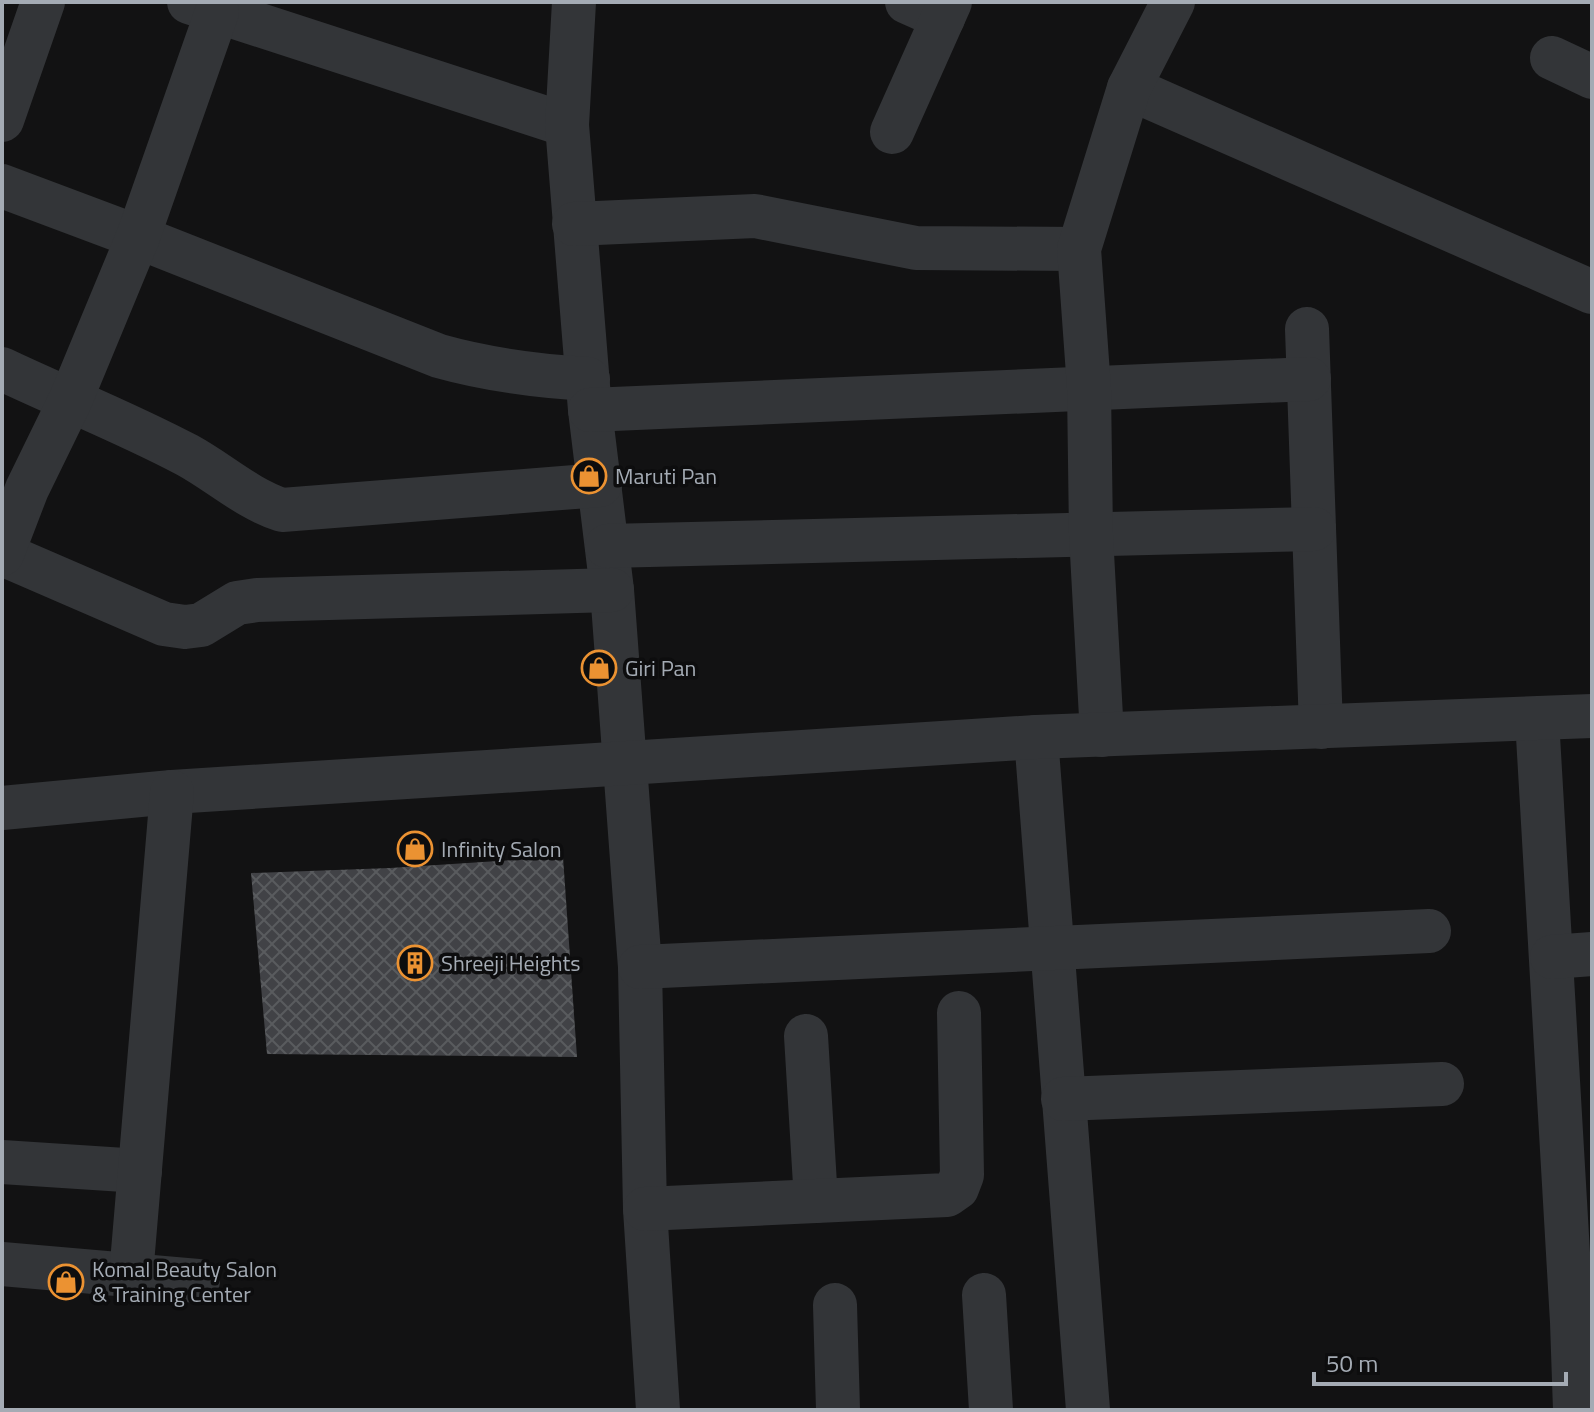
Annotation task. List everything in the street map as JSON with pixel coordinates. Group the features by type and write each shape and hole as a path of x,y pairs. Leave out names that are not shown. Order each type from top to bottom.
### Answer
{"street":[{"path":"2,120 43,2"},
{"path":"574,2 567,125 589,394 612,590 640,967 645,1209 658,1410"},
{"path":"1102,735 1091,535 1089,388 1079,249 1129,88 1173,2"},
{"path":"567,125 203,7 138,237 70,401 14,484 2,554 164,624 185,627 201,625 237,603 257,600 612,590"},
{"path":"892,132 934,7"},
{"path":"1552,58 1592,77"},
{"path":"1129,88 1592,292"},
{"path":"2,186 439,356 589,394 1089,388 1309,379"},
{"path":"574,224 755,216 916,248 1079,249"},
{"path":"1307,329 1321,727"},
{"path":"2,369 185,454 218,473 249,497 282,510 600,485"},
{"path":"607,546 1314,529"},
{"path":"2,808 172,792 1036,737 1592,716"},
{"path":"1537,719 1572,955 1582,1321 1575,1410"},
{"path":"1036,737 1088,1410"},
{"path":"131,1275 172,792"},
{"path":"640,967 1429,931"},
{"path":"645,1209 947,1195 957,1188 963,1161 959,1013"},
{"path":"806,1036 816,1201"},
{"path":"1063,1099 1442,1084"},
{"path":"2,1162 140,1171"},
{"path":"2,1264 198,1281"},
{"path":"984,1295 991,1410"},
{"path":"835,1305 838,1410"}],"building":[{"name":"Shreeji Heights","path":"563,857 577,1057 267,1054 251,873"}],"place":[{"name":"Maruti Pan","path":"589,476"},
{"name":"Giri Pan","path":"599,668"},
{"name":"Infinity Salon","path":"415,849"},
{"name":"Shreeji Heights","path":"415,963"},
{"name":"Komal Beauty Salon & Training Center","path":"66,1282"}]}
